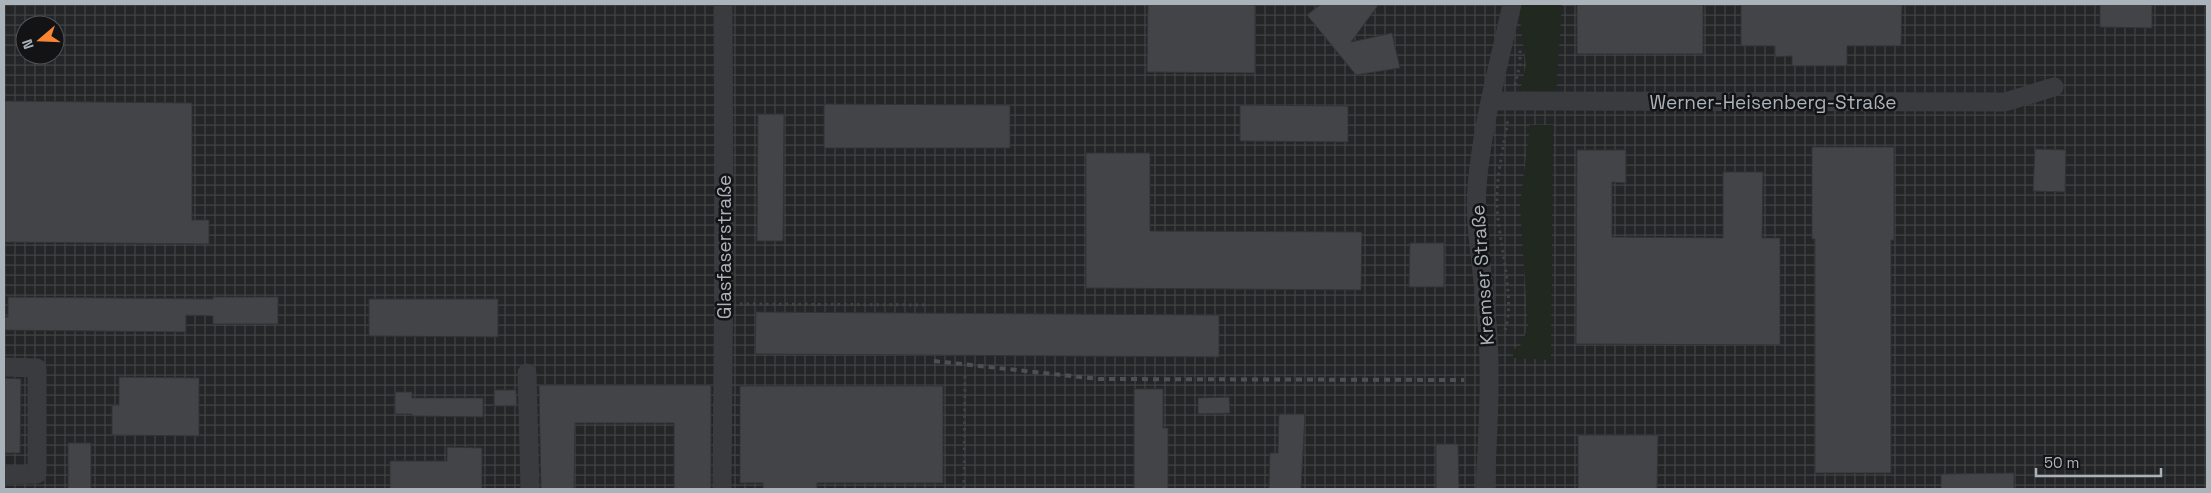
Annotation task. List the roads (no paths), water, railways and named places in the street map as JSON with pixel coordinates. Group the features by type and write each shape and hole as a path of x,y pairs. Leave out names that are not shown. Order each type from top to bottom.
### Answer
{"street":[{"name":"Glasfaserstraße","path":"722,489 724,304 723,4"},
{"name":"Kremser Straße","path":"1486,489 1488,411 1487,312 1476,223 1477,186 1491,101 1512,4"},
{"name":"Werner-Heisenberg-Straße","path":"1491,101 2005,102 2054,88"},
{"path":"4,367 37,368 39,482 4,475"},
{"path":"526,373 530,489"}],"railway":[{"path":"934,361 1099,379 1464,380"}]}
